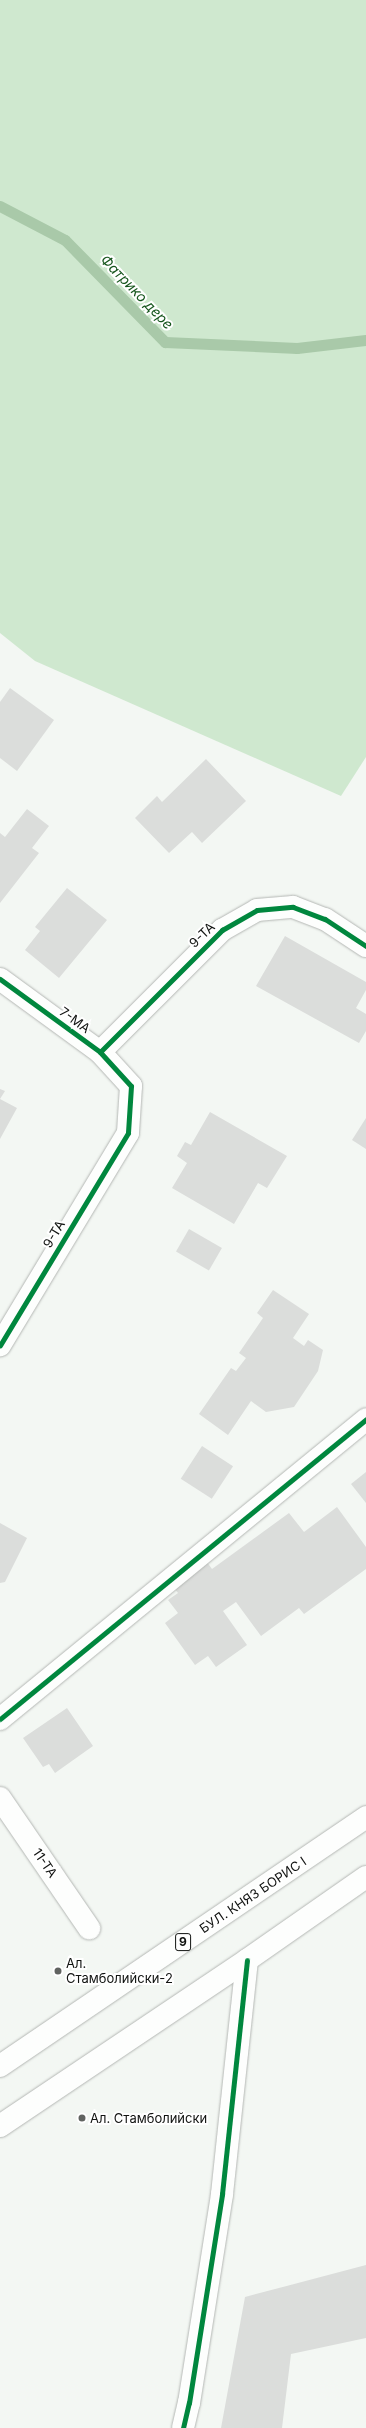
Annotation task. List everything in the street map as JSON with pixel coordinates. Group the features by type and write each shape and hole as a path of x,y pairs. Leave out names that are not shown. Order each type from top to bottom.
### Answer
{"main road":[{"name":"9-ТА","path":"100,1052 222,930 257,910 293,906 325,919 366,946"},
{"name":"7-МА","path":"0,979 100,1052 131,1086"},
{"name":"9-ТА","path":"0,1345 128,1134 131,1086"},
{"path":"0,1719 366,1419"},
{"name":"11-ТА","path":"0,1798 89,1928"},
{"name":"БУЛ. КНЯЗ БОРИС I","path":"0,2066 366,1817"},
{"path":"0,2126 247,1960 366,1877"},
{"path":"183,2428 190,2395 222,2194 247,1960"}],"green space":[{"path":"0,0 366,0 366,757 341,796 35,661 0,633"}],"building":[{"path":"10,688 54,720 17,771 0,758 0,702"},
{"path":"206,759 246,801 202,843 192,832 169,853 135,818 157,796 162,802"},
{"path":"27,809 49,826 32,848 39,853 0,903 0,833 5,837"},
{"path":"67,888 107,920 59,978 25,950 40,931 35,927"},
{"path":"285,936 366,982 366,990 356,1008 366,1014 366,1031 359,1043 256,986"},
{"path":"0,1089 5,1091 0,1099"},
{"path":"0,1099 17,1108 0,1139"},
{"path":"210,1112 287,1156 267,1188 258,1183 234,1224 172,1188 187,1163 177,1156 185,1142 191,1145"},
{"path":"366,1118 366,1149 352,1140"},
{"path":"189,1229 222,1248 209,1271 176,1252"},
{"path":"273,1290 309,1314 293,1338 304,1346 308,1340 323,1350 318,1371 294,1407 266,1412 251,1401 228,1435 199,1414 231,1368 236,1371 246,1358 239,1353 263,1318 257,1313"},
{"path":"202,1446 233,1466 212,1499 181,1479"},
{"path":"366,1472 366,1503 351,1484"},
{"path":"337,1507 366,1547 366,1569 304,1614 299,1608 261,1636 236,1602 223,1611 247,1645 216,1667 208,1656 195,1665 165,1623 178,1613 168,1600 178,1593 170,1583 204,1558 212,1569 289,1513 304,1532"},
{"path":"0,1523 27,1538 5,1582 0,1583"},
{"path":"67,1708 93,1746 55,1773 49,1764 43,1767 23,1738"},
{"path":"366,2265 366,2338 291,2354 282,2428 221,2428 245,2297"}],"waterway":[{"name":"Фатрико дере","path":"0,206 65,240 165,342 297,348 366,340"}],"cycle path":[{"path":"100,1052 222,930 257,910 293,907 325,919 366,946"},
{"path":"0,979 100,1052 131,1086 128,1133 0,1345"},
{"path":"0,1719 366,1419"},
{"path":"183,2428 189,2403 222,2194 247,1960"}],"place":[{"name":"Ал. Стамболийски-2","path":"58,1971"},
{"name":"Ал. Стамболийски","path":"82,2118"}]}
